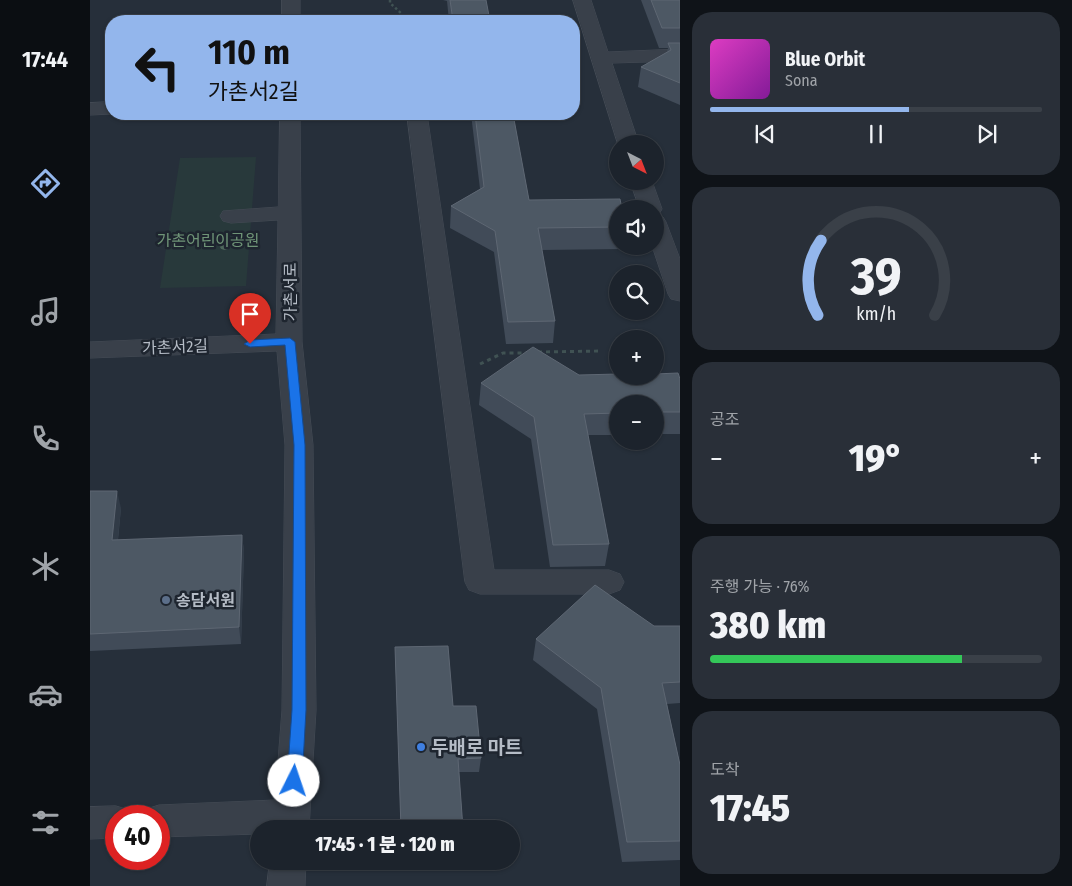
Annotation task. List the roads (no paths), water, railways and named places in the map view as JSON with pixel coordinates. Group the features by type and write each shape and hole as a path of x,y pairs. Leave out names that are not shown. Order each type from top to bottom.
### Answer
{"street":[{"path":"291,0 291,15"},
{"path":"582,0 626,135"},
{"path":"600,58 680,55"},
{"path":"90,109 105,108"},
{"name":"가촌서로","path":"290,120 290,342 299,445 299,710 291,820"},
{"path":"418,120 480,582 609,582"},
{"path":"231,216 290,213"},
{"path":"664,248 680,294"},
{"name":"가촌서2길","path":"90,350 290,342"},
{"path":"170,820 250,821"},
{"path":"90,823 105,822"},
{"path":"286,886 287,870"}],"place":[{"name":"송담서원","path":"166,600"},
{"name":"두배로 마트","path":"421,747"}],"park label":[{"name":"가촌어린이공원","path":"208,240"}]}
